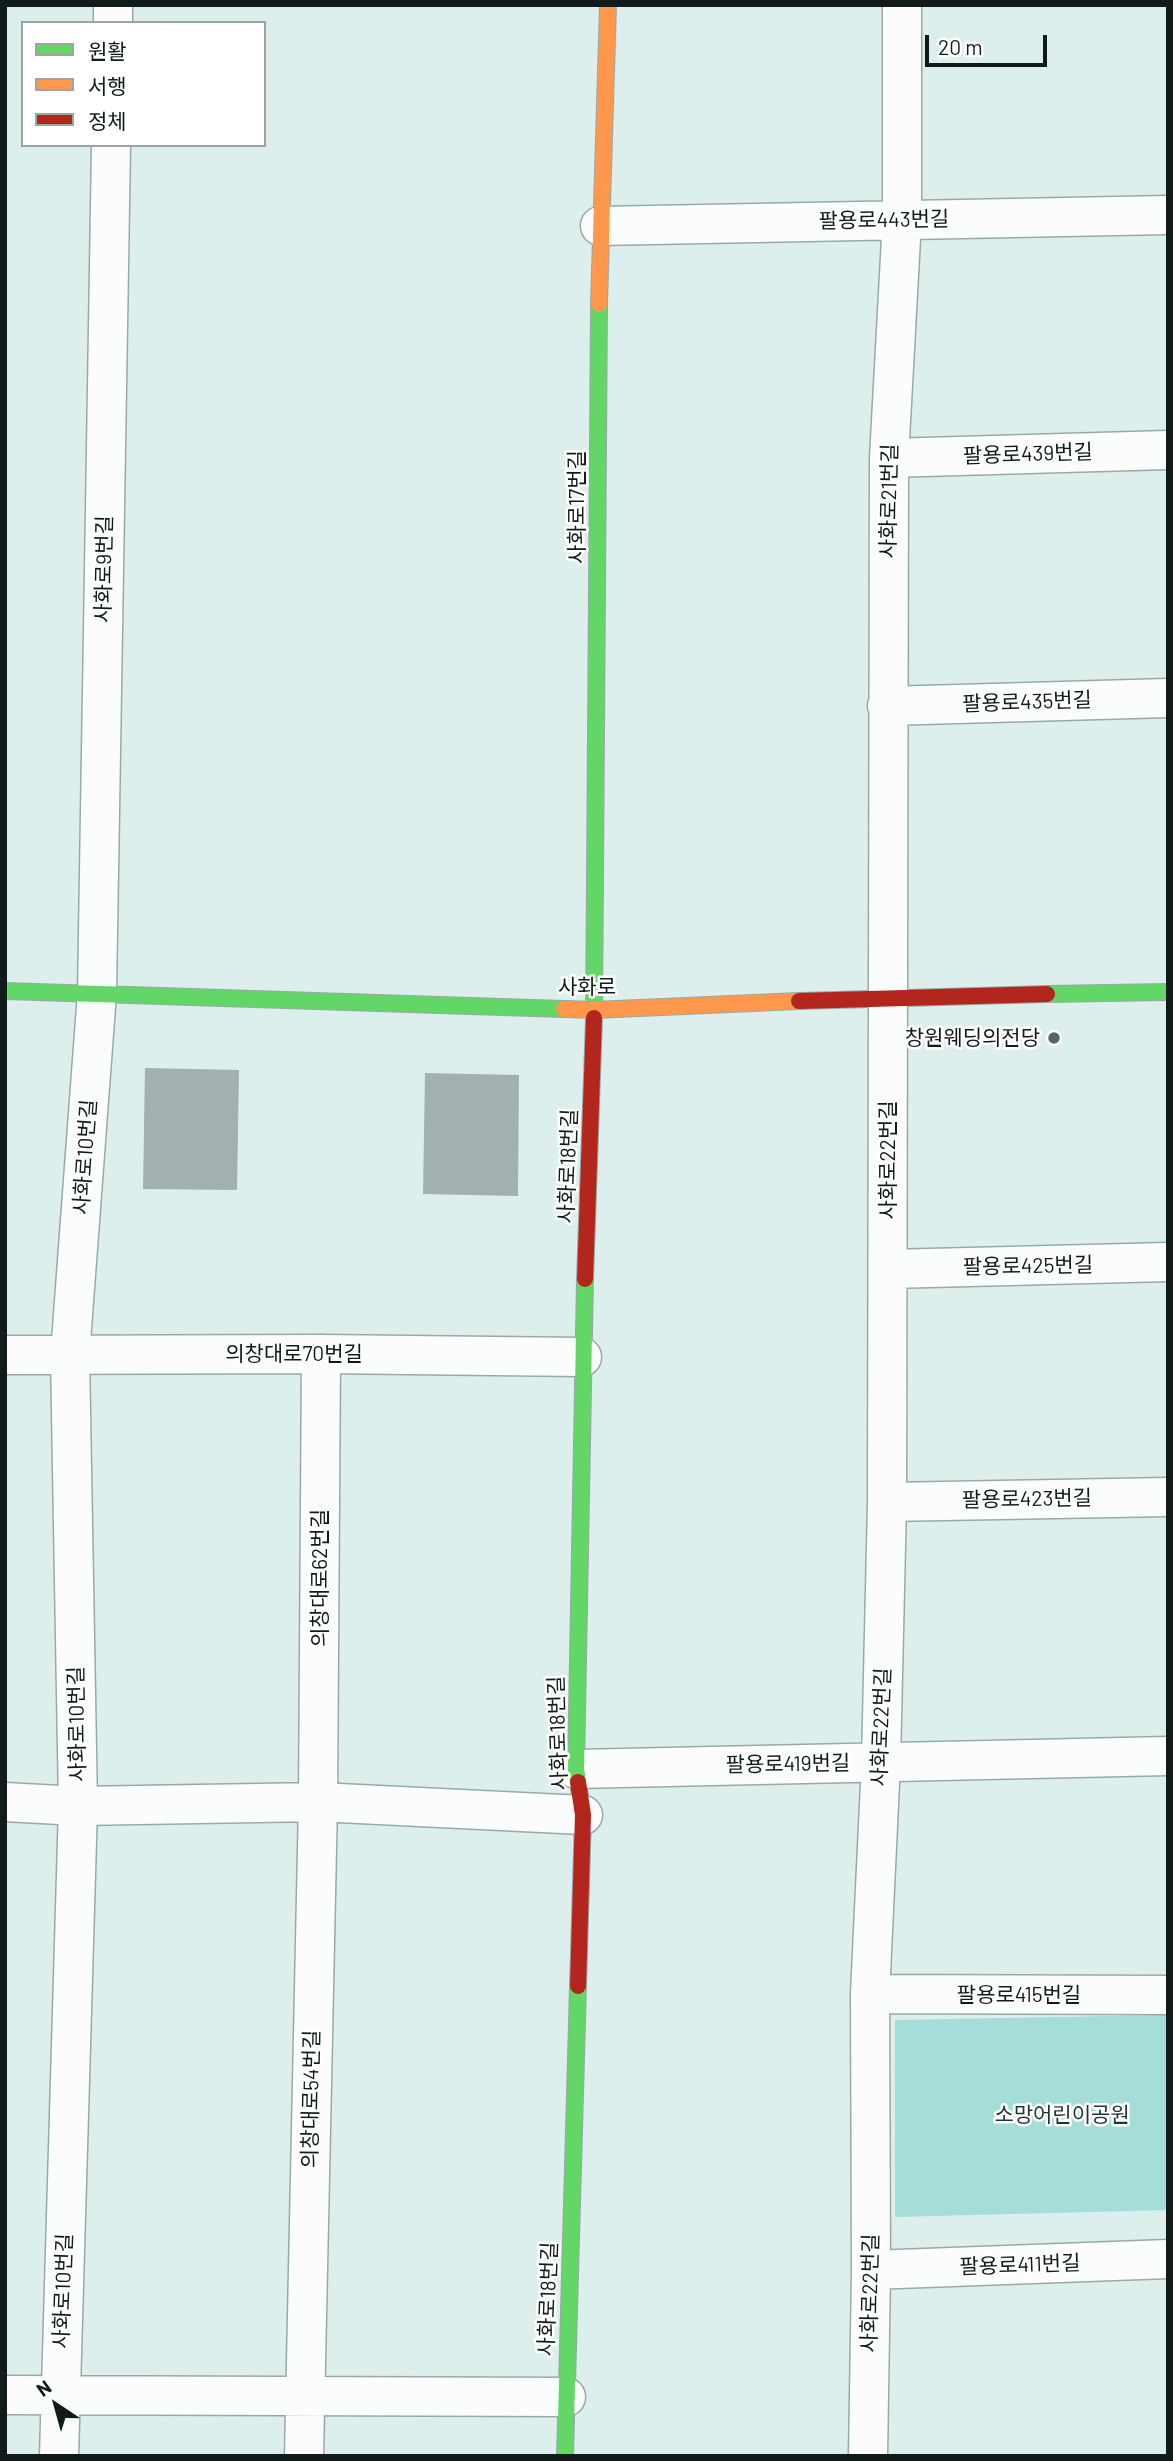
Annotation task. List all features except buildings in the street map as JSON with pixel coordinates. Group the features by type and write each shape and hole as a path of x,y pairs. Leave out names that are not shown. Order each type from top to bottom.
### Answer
{"main road":[{"name":"사화로17번길","path":"594,1010 600,226 608,5"},
{"name":"사화로","path":"5,991 594,1010 888,997 1168,992"},
{"name":"사화로18번길","path":"565,2456 583,1815 576,1769 582,1357 594,1010"}],"street":[{"name":"사화로21번길","path":"888,997 888,458 902,220 902,5"},
{"name":"사화로9번길","path":"97,993 111,147"},
{"name":"팔용로443번길","path":"600,226 1168,215"},
{"name":"팔용로439번길","path":"888,458 1168,450"},
{"name":"팔용로435번길","path":"887,706 1168,698"},
{"name":"사화로10번길","path":"59,2456 78,1806 70,1355 97,993"},
{"name":"사화로22번길","path":"868,2456 871,2270 870,1994 881,1762 887,1502 888,997"},
{"name":"팔용로425번길","path":"888,1269 1168,1262"},
{"name":"의창대로62번길","path":"318,1802 321,1354"},
{"name":"의창대로70번길","path":"5,1355 582,1357"},
{"name":"팔용로423번길","path":"887,1502 1168,1497"},
{"name":"팔용로419번길","path":"576,1769 1168,1756"},
{"path":"5,1802 78,1806 318,1802 583,1815"},
{"name":"의창대로54번길","path":"304,2456 318,1802"},
{"name":"팔용로415번길","path":"870,1994 1168,1995"},
{"name":"팔용로411번길","path":"871,2270 1168,2259"},
{"path":"5,2395 566,2397"}],"green space":[{"name":"소망어린이공원","path":"1166,2015 1168,2210 895,2217 895,2020"}],"traffic: fast":[{"path":"594,1018 599,304"},
{"path":"5,991 564,1009"},
{"path":"1047,994 1168,992"},
{"path":"578,1782 576,1769 585,1279"},
{"path":"565,2456 578,1986"}],"traffic: slow":[{"path":"599,304 608,5"},
{"path":"564,1009 799,1001"}],"traffic: jam":[{"path":"799,1001 1047,994"},
{"path":"585,1279 594,1018"},
{"path":"578,1782 583,1815 578,1986"}],"place":[{"name":"창원웨딩의전당","path":"1054,1038"}]}
